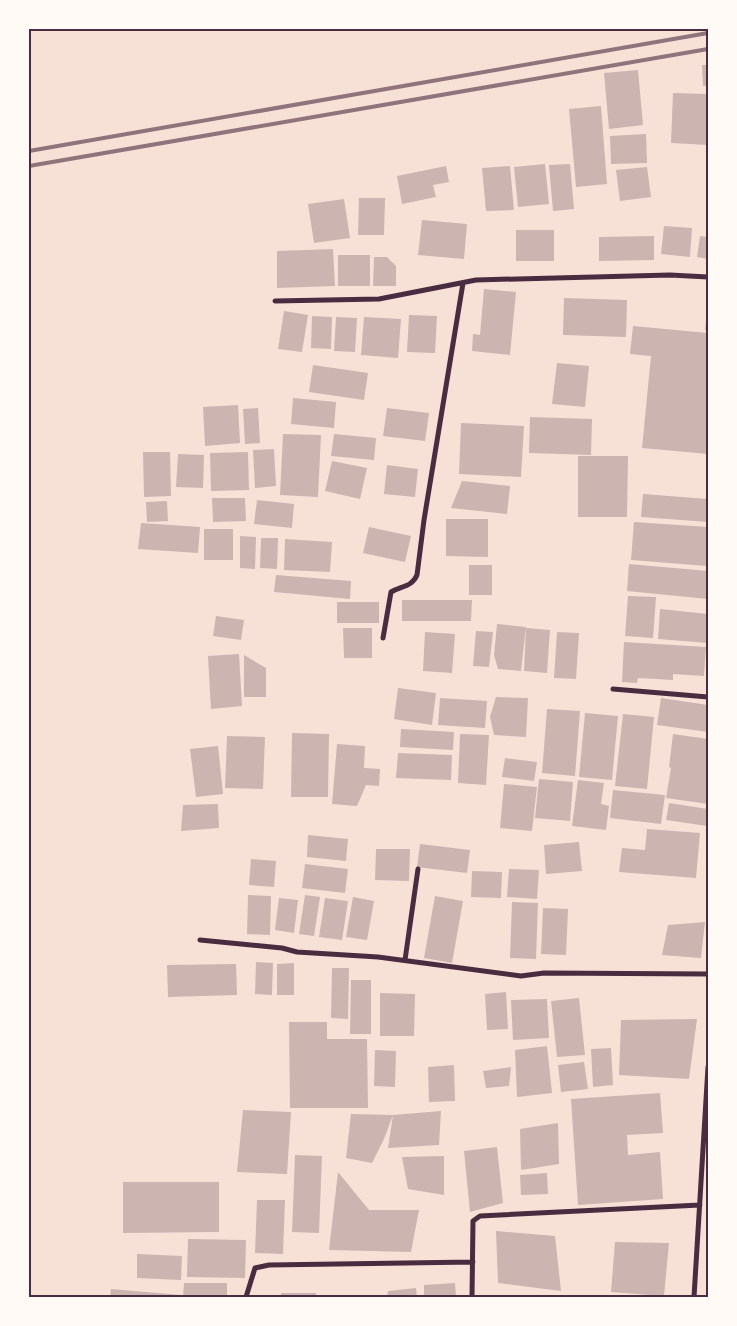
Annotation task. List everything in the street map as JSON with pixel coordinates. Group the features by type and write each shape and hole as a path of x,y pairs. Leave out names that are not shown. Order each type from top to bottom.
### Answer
{"street":[{"path":"275,302 379,299 476,280 670,275 708,277"},
{"path":"383,638 391,592 414,582 418,575 424,520 463,283"},
{"path":"613,688 708,696"},
{"path":"405,960 418,869"},
{"path":"200,940 282,948 297,952 405,960 521,976 544,973 708,974"},
{"path":"694,1297 708,1067"},
{"path":"472,1297 472,1221 480,1216 700,1205"},
{"path":"246,1297 255,1268 269,1265 473,1262"}],"building":[{"path":"702,65 708,65 708,86 703,86"},
{"path":"638,70 643,125 609,129 604,73"},
{"path":"673,93 708,94 708,145 671,143"},
{"path":"601,106 607,184 576,187 569,109"},
{"path":"646,134 647,163 611,164 610,136"},
{"path":"545,164 549,204 518,207 514,167"},
{"path":"570,164 574,209 553,211 549,165"},
{"path":"446,166 449,182 433,185 436,197 402,204 397,176"},
{"path":"510,166 514,210 486,211 482,168"},
{"path":"647,167 651,197 620,201 616,170"},
{"path":"359,198 385,198 384,235 358,235"},
{"path":"344,199 350,238 314,243 308,204"},
{"path":"422,220 467,224 464,259 418,255"},
{"path":"664,226 692,228 690,257 661,254"},
{"path":"516,230 554,230 554,261 516,261"},
{"path":"654,236 654,260 599,261 599,237"},
{"path":"700,236 708,237 708,259 697,257"},
{"path":"333,249 335,286 277,288 277,251"},
{"path":"338,255 370,255 370,286 338,286"},
{"path":"374,257 387,257 396,266 396,286 373,286"},
{"path":"484,289 516,292 510,355 472,351 473,334 480,335"},
{"path":"564,298 627,300 626,337 563,335"},
{"path":"284,311 308,315 302,352 278,349"},
{"path":"707,312 708,330 705,330"},
{"path":"409,315 437,316 435,353 407,352"},
{"path":"312,316 332,317 331,349 311,348"},
{"path":"336,317 357,318 355,352 334,351"},
{"path":"364,317 401,319 398,358 361,355"},
{"path":"633,326 708,333 708,454 642,448 651,356 630,354"},
{"path":"557,363 589,366 585,407 552,404"},
{"path":"313,365 368,373 364,400 309,392"},
{"path":"293,398 336,402 334,428 291,424"},
{"path":"238,405 240,443 205,446 203,407"},
{"path":"258,408 260,443 245,444 243,409"},
{"path":"387,408 429,413 425,441 383,436"},
{"path":"530,417 592,419 591,455 529,453"},
{"path":"461,423 524,426 521,477 459,474"},
{"path":"283,434 321,435 318,497 280,495"},
{"path":"334,434 376,438 374,460 331,456"},
{"path":"274,449 276,486 255,488 253,450"},
{"path":"143,452 170,452 171,496 144,497"},
{"path":"248,452 249,490 211,491 210,453"},
{"path":"178,454 204,455 203,488 176,487"},
{"path":"578,456 628,456 627,517 578,517"},
{"path":"332,461 367,468 360,499 325,491"},
{"path":"387,465 418,469 415,497 384,494"},
{"path":"462,481 510,486 507,514 451,508"},
{"path":"643,494 708,499 708,522 641,517"},
{"path":"212,498 245,498 246,521 213,522"},
{"path":"257,500 294,504 292,528 254,524"},
{"path":"167,501 168,521 147,522 146,502"},
{"path":"446,519 488,519 488,557 446,556"},
{"path":"634,522 708,527 707,566 631,560"},
{"path":"141,523 200,527 198,553 138,549"},
{"path":"369,527 411,536 405,562 363,553"},
{"path":"204,529 233,529 233,560 204,560"},
{"path":"240,536 256,537 255,569 240,568"},
{"path":"261,538 278,538 277,569 260,568"},
{"path":"285,539 332,542 330,572 284,570"},
{"path":"629,564 708,571 708,599 627,591"},
{"path":"469,565 492,565 492,595 469,595"},
{"path":"276,575 351,581 350,599 274,592"},
{"path":"628,596 656,597 653,638 625,636"},
{"path":"402,600 472,600 471,621 402,621"},
{"path":"337,602 379,602 379,623 337,623"},
{"path":"660,609 708,614 708,643 658,639"},
{"path":"216,616 244,620 241,640 213,636"},
{"path":"497,624 526,627 521,671 498,669 494,655"},
{"path":"343,628 372,628 372,658 344,658"},
{"path":"526,628 550,630 547,673 524,671"},
{"path":"476,631 493,632 489,667 473,666"},
{"path":"425,632 455,634 452,673 423,671"},
{"path":"557,632 579,633 576,679 554,678"},
{"path":"624,642 706,647 704,676 673,674 673,680 638,678 637,683 622,682"},
{"path":"239,654 242,706 211,709 208,656"},
{"path":"244,655 266,668 266,697 244,697"},
{"path":"398,688 436,693 432,725 394,719"},
{"path":"496,697 528,698 526,737 494,735 490,717"},
{"path":"440,698 487,701 485,728 438,725"},
{"path":"661,698 708,705 708,732 657,725"},
{"path":"547,709 580,711 575,776 542,773"},
{"path":"585,713 618,716 612,780 579,777"},
{"path":"623,714 654,717 647,789 615,786"},
{"path":"401,729 454,732 453,750 400,747"},
{"path":"292,733 329,734 328,797 291,797"},
{"path":"460,734 489,735 486,785 458,783"},
{"path":"673,734 708,739 708,804 666,798 671,768 669,767"},
{"path":"227,736 265,737 263,789 225,788"},
{"path":"337,744 365,746 364,768 380,769 379,786 366,785 357,806 332,804"},
{"path":"218,746 223,794 196,797 190,749"},
{"path":"398,753 452,755 451,780 396,778"},
{"path":"505,758 537,762 534,781 502,777"},
{"path":"539,779 573,782 570,821 535,818"},
{"path":"578,780 604,783 601,804 609,806 606,830 572,826"},
{"path":"504,784 537,787 532,831 500,828"},
{"path":"613,790 665,795 661,824 610,818"},
{"path":"669,803 708,809 707,826 666,820"},
{"path":"218,804 219,828 181,831 183,805"},
{"path":"647,829 700,833 696,878 619,872 622,848 645,850"},
{"path":"308,835 348,839 346,861 307,857"},
{"path":"579,842 582,871 546,874 544,845"},
{"path":"420,844 470,850 467,873 417,867"},
{"path":"376,849 410,849 409,881 375,880"},
{"path":"251,859 276,861 274,887 249,885"},
{"path":"305,864 348,869 345,893 302,888"},
{"path":"509,869 539,870 537,899 507,897"},
{"path":"472,871 502,872 501,898 471,897"},
{"path":"248,895 271,896 270,935 247,934"},
{"path":"305,895 320,897 314,936 299,934"},
{"path":"435,896 463,901 452,963 424,958"},
{"path":"353,897 374,901 367,940 346,937"},
{"path":"279,898 298,900 294,933 275,930"},
{"path":"325,898 348,901 342,940 319,937"},
{"path":"512,902 538,903 536,959 510,958"},
{"path":"543,908 568,909 566,955 541,954"},
{"path":"705,922 701,958 662,955 668,925"},
{"path":"256,962 273,963 272,995 255,994"},
{"path":"294,963 294,995 277,995 277,964"},
{"path":"236,964 237,995 168,997 167,965"},
{"path":"332,968 349,968 348,1019 331,1018"},
{"path":"351,980 371,980 371,1034 350,1034"},
{"path":"506,992 508,1029 487,1030 485,994"},
{"path":"380,993 415,994 414,1036 380,1036"},
{"path":"579,998 585,1055 557,1057 551,1001"},
{"path":"547,999 549,1038 513,1040 511,1000"},
{"path":"697,1019 689,1079 619,1075 621,1020"},
{"path":"289,1022 327,1022 327,1039 367,1039 368,1108 290,1108"},
{"path":"547,1046 552,1093 517,1097 515,1050"},
{"path":"611,1048 613,1085 593,1087 591,1049"},
{"path":"375,1050 396,1051 395,1087 374,1086"},
{"path":"584,1062 588,1089 561,1092 558,1065"},
{"path":"454,1065 455,1101 429,1102 428,1067"},
{"path":"511,1067 509,1086 486,1088 483,1071"},
{"path":"660,1093 663,1133 627,1135 628,1155 660,1152 663,1199 578,1205 571,1099"},
{"path":"243,1110 291,1112 287,1174 237,1172"},
{"path":"441,1111 439,1145 388,1148 393,1115"},
{"path":"351,1114 393,1115 372,1163 346,1158"},
{"path":"558,1123 559,1164 521,1170 520,1129"},
{"path":"497,1147 503,1203 470,1212 464,1151"},
{"path":"295,1155 322,1156 319,1233 292,1232"},
{"path":"444,1156 444,1195 408,1189 402,1157"},
{"path":"338,1172 369,1210 419,1210 411,1252 329,1250"},
{"path":"547,1173 548,1194 521,1195 520,1175"},
{"path":"123,1182 219,1182 219,1232 123,1233"},
{"path":"257,1200 285,1200 283,1254 255,1253"},
{"path":"496,1231 555,1236 561,1291 498,1283"},
{"path":"188,1239 246,1240 245,1278 187,1277"},
{"path":"615,1242 669,1243 664,1296 611,1292"},
{"path":"137,1254 182,1256 181,1280 137,1278"},
{"path":"184,1283 227,1283 227,1297 183,1297"},
{"path":"455,1283 456,1297 424,1297 424,1285"},
{"path":"416,1288 417,1297 387,1297 388,1291"},
{"path":"111,1289 181,1295 181,1297 110,1297"},
{"path":"281,1293 316,1293 316,1297 281,1297"}],"railway":[{"path":"29,151 708,33"},
{"path":"29,166 708,49"}]}
